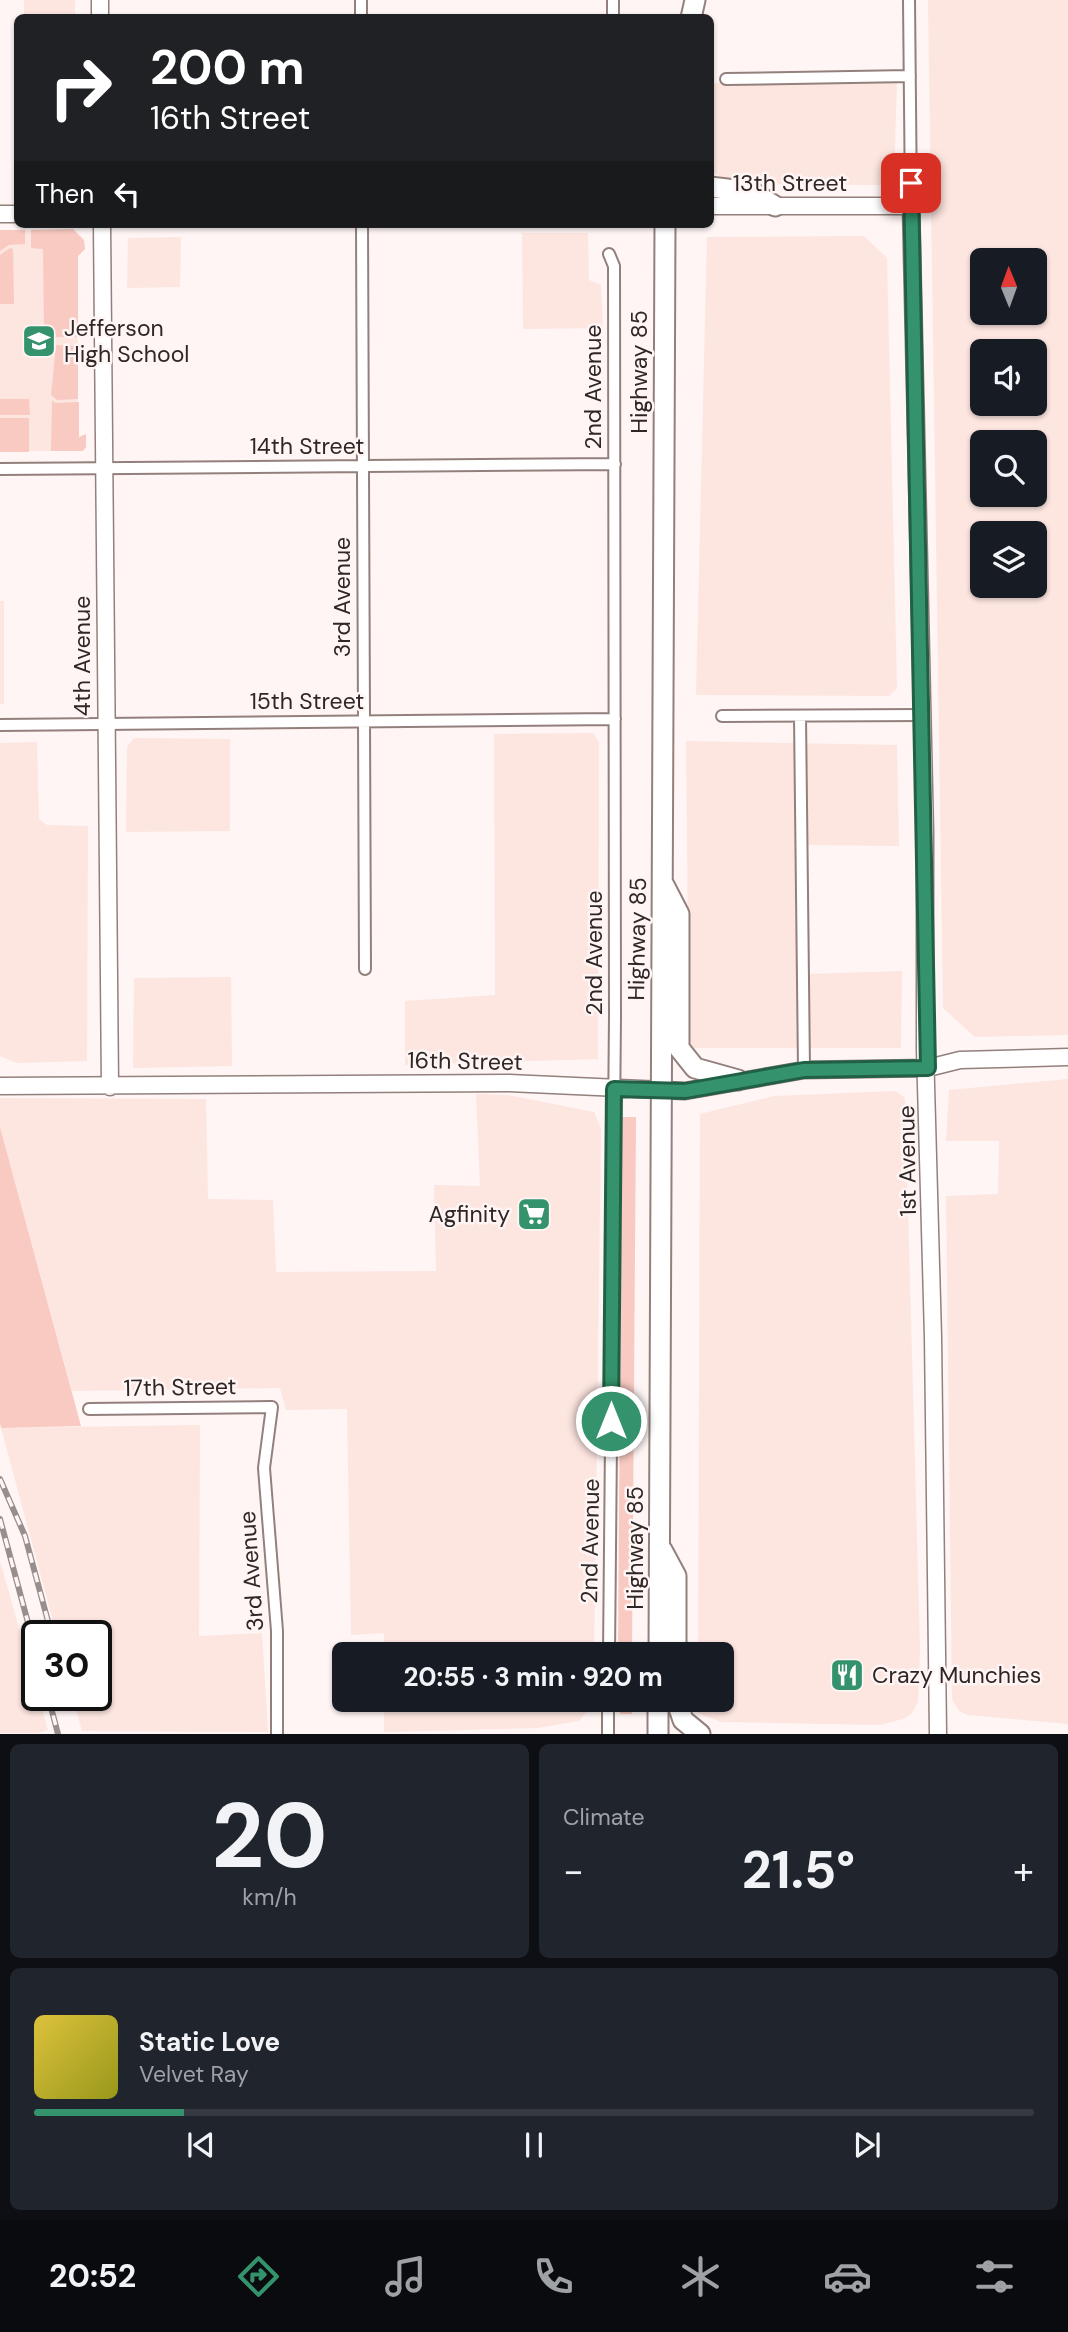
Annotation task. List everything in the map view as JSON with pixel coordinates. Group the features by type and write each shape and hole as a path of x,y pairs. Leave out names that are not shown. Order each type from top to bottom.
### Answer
{"highway":[{"path":"714,187 752,192 775,206"},
{"name":"Highway 85","path":"659,1642 665,228"},
{"path":"662,881 679,914 679,1048 695,1068 738,1080"},
{"path":"660,1545 676,1576 676,1642"},
{"path":"658,1712 658,1734"},
{"path":"680,1712 683,1720 700,1734"}],"street":[{"name":"1st Avenue","path":"909,0 923,715 937,1734"},
{"path":"726,79 910,76"},
{"name":"13th Street","path":"714,206 911,206"},
{"name":"4th Avenue","path":"102,228 110,1087"},
{"name":"3rd Avenue","path":"362,228 365,969"},
{"name":"2nd Avenue","path":"609,254 614,266 615,464 610,1642"},
{"name":"14th Street","path":"0,469 615,464"},
{"path":"722,716 923,715"},
{"path":"800,716 804,1070"},
{"name":"15th Street","path":"0,725 615,719"},
{"name":"16th Street","path":"0,1086 471,1083 660,1091 694,1090 804,1070 928,1068 960,1060 1068,1057"},
{"name":"3rd Avenue","path":"272,1407 264,1468 277,1631 276,1734"},
{"name":"17th Street","path":"89,1409 272,1407"},
{"path":"608,1712 608,1734"}],"shaded area":[{"path":"24,0 75,0 75,14 24,14"},
{"path":"928,0 1068,0 1068,1035 975,1037 943,1008"},
{"path":"897,80 894,178 881,185 733,184 714,173 714,83"},
{"path":"73,229 84,240 85,249 78,256 78,337 50,337 50,330 44,330 43,249 31,248 31,230"},
{"path":"0,230 25,230 25,244 9,245 0,251"},
{"name":"Jefferson High School","path":"0,231 71,231 77,234 78,451 0,451"},
{"path":"522,233 588,233 589,280 601,285 603,328 523,329"},
{"path":"864,236 887,258 897,688 889,696 696,695 707,237"},
{"path":"181,237 180,287 127,288 128,238"},
{"path":"10,248 13,249 14,304 0,304 0,255"},
{"path":"56,345 78,346 78,399 57,400 51,395"},
{"path":"0,399 29,399 30,415 0,415"},
{"path":"52,400 55,403 79,402 79,437 86,434 86,447 83,451 51,451"},
{"path":"0,418 29,418 29,452 0,452"},
{"path":"0,601 4,601 4,704 0,704"},
{"path":"593,733 599,742 598,1059 405,1065 405,1001 495,995 494,734"},
{"path":"134,738 230,739 230,831 126,832 127,747"},
{"path":"686,741 897,745 899,846 808,845 809,974 902,971 901,1048 689,1048"},
{"path":"37,742 39,819 47,825 88,826 87,1061 17,1063 0,1056 0,743"},
{"path":"231,977 232,1066 133,1068 134,978"},
{"path":"1068,1079 1068,1724 967,1715 959,1711 952,1699 946,1196 998,1194 999,1141 946,1141 949,1090"},
{"path":"895,1091 905,1098 920,1648 918,1702 912,1713 903,1719 879,1725 721,1722 698,1713 734,1712 734,1642 698,1642 700,1114 774,1096"},
{"path":"476,1094 508,1095 594,1112 601,1129 594,1642 384,1642 384,1633 351,1635 347,1409 286,1410 280,1388 72,1391 0,1127 0,1098 206,1099 208,1199 273,1200 276,1272 436,1271 434,1185 480,1186"},
{"path":"622,1117 636,1117 632,1642 618,1642"},
{"path":"0,1127 81,1426 1,1428"},
{"path":"200,1425 199,1636 262,1633 268,1732 82,1731 76,1711 112,1711 112,1620 53,1620 1,1428"},
{"path":"0,1561 21,1635 21,1711 43,1711 48,1730 38,1733 0,1733"},
{"path":"384,1712 586,1712 579,1721 538,1728 384,1732"}],"railway":[{"path":"0,1479 25,1536 48,1620"},
{"path":"0,1519 27,1620"},
{"path":"52,1711 58,1734"}],"place":[{"name":"Jefferson High School","path":"39,341"},
{"name":"Agfinity","path":"534,1214"},
{"name":"Crazy Munchies","path":"847,1675"}],"route":[{"path":"611,1421 611,1166 614,1089 685,1091 804,1070 928,1068 925,1049 925,826 911,183"}]}
